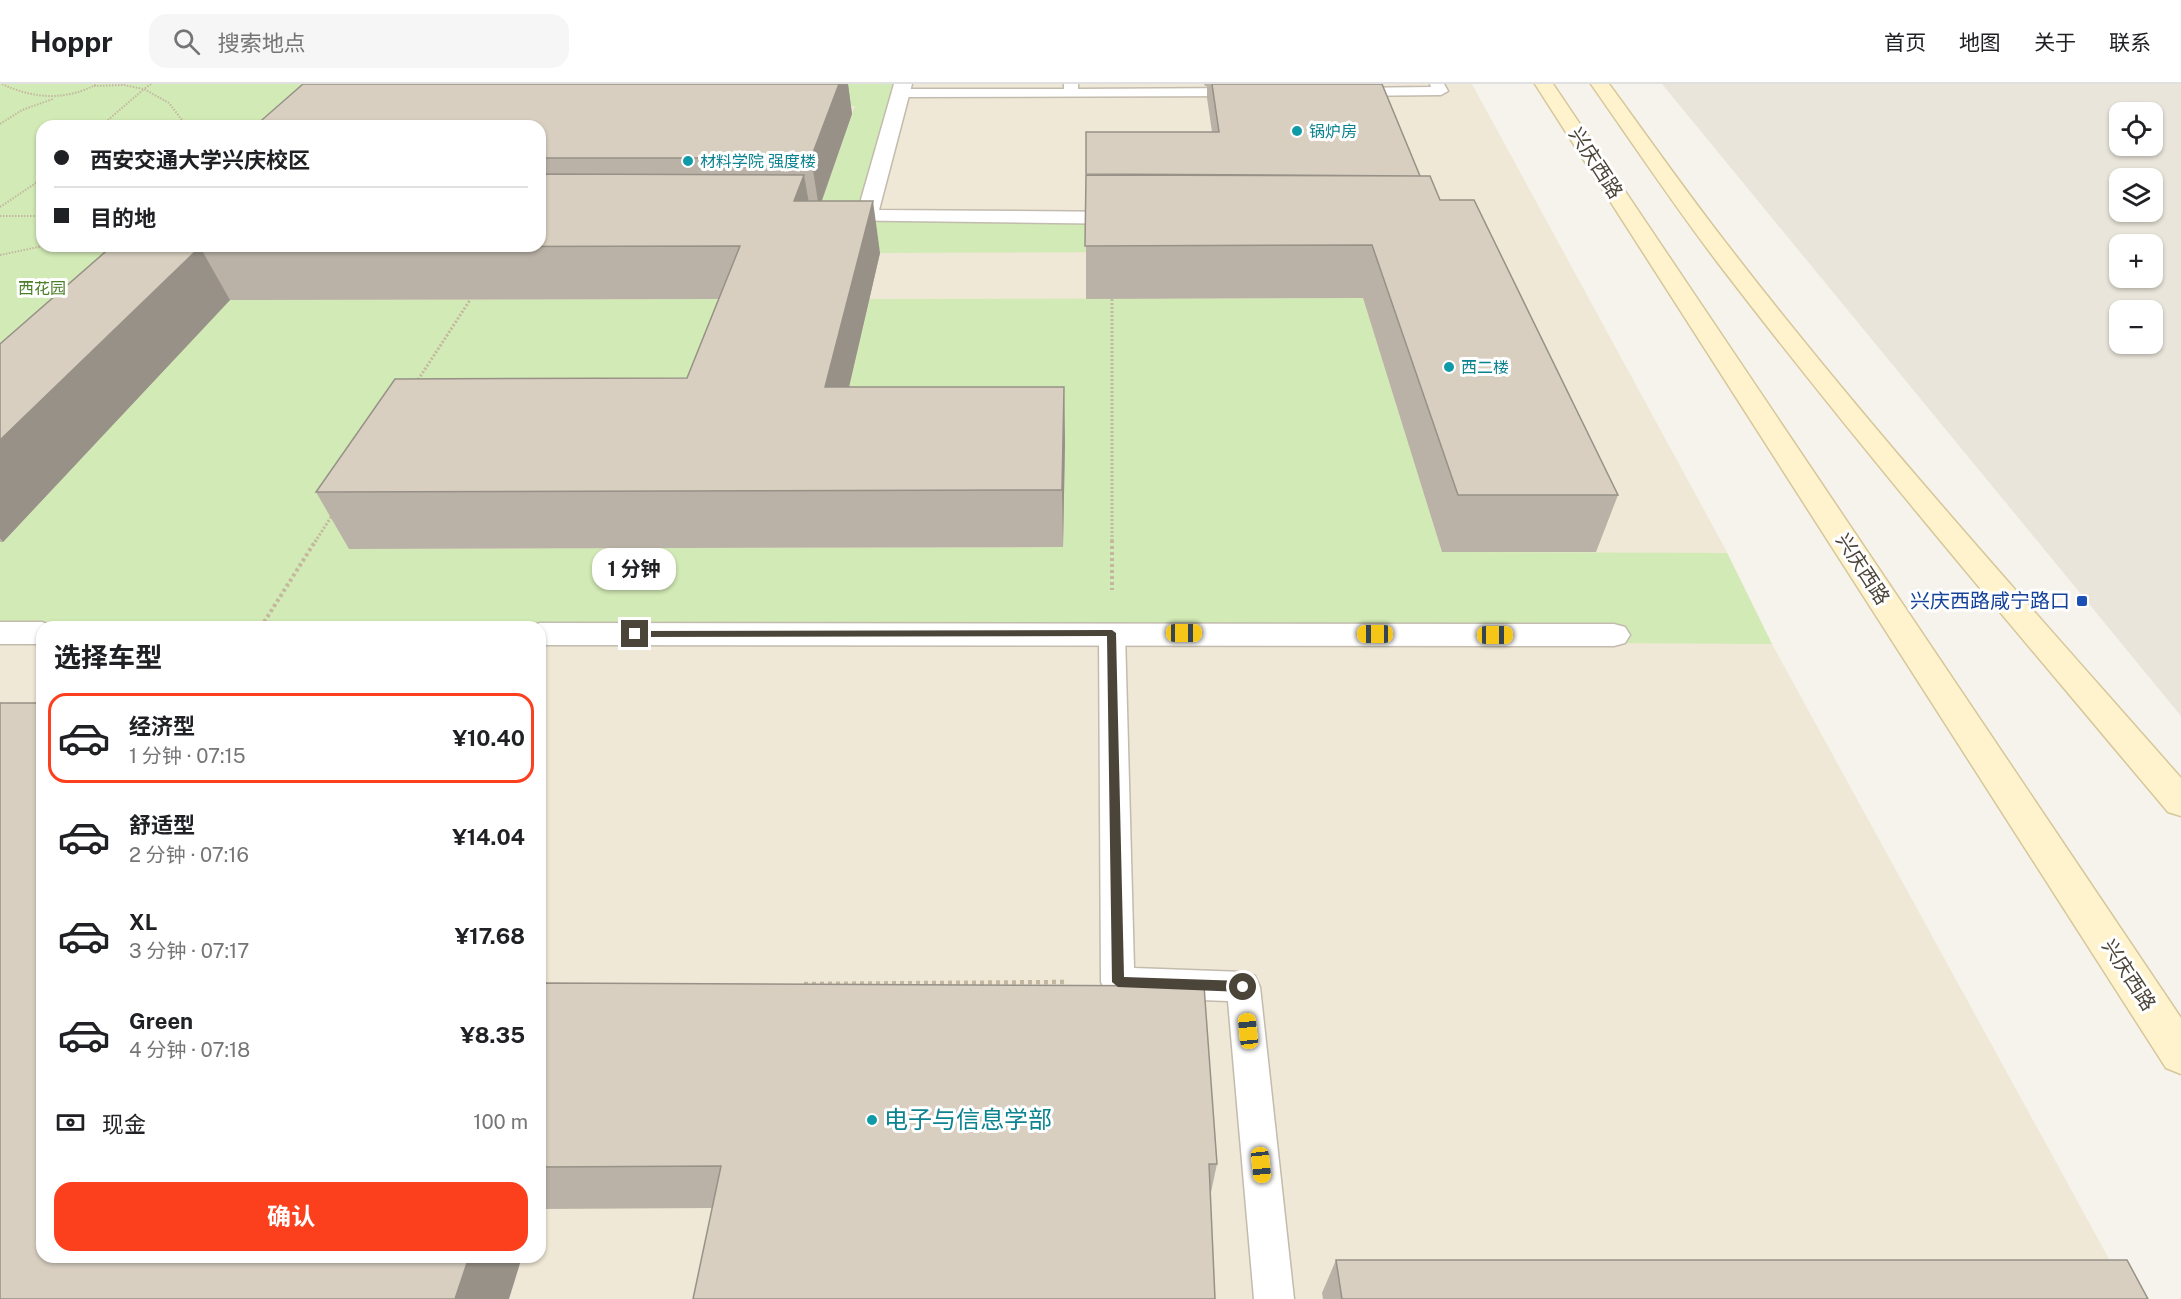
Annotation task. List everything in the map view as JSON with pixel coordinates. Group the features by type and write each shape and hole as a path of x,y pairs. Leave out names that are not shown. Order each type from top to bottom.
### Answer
{"main road":[{"name":"兴庆西路","path":"1544,84 2181,1054"},
{"path":"1600,84 1725,257 1832,390 1952,535 2181,802"}],"street":[{"path":"867,216 902,88"},
{"path":"809,216 1145,218"},
{"path":"0,633 36,633"},
{"path":"546,634 1614,635"}],"lane":[{"path":"1334,92 1441,91 1437,84"},
{"path":"902,88 1071,88 1262,92"},
{"path":"1112,633 1118,982 1243,987 1274,1299"}],"path":[{"path":"2,84 18,92 56,98"},
{"path":"108,120 151,84"},
{"path":"0,124 22,110 95,85 124,85 144,89 169,103 182,120"},
{"path":"0,90 8,87"},
{"path":"0,207 36,182"},
{"path":"0,216 36,216"},
{"path":"0,255 36,247"},
{"path":"1112,298 1112,633"},
{"path":"414,386 470,300"},
{"path":"265,621 338,506"},
{"path":"800,984 1118,982"}],"shaded area":[{"path":"0,84 1472,84 1727,552 1772,644 2131,1299 0,1299"},
{"path":"1662,84 2181,84 2181,716"}],"green space":[{"name":"西花园","path":"0,84 328,84 289,120 36,120 36,252 145,252 0,384"},
{"path":"351,84 903,84 867,216 546,217 831,175 855,106 334,99"},
{"path":"546,218 1449,219 1462,251 190,255 181,252 546,252"},
{"path":"1363,298 1442,552 1727,553 1772,644 546,636 546,621 36,621 36,628 0,633 0,542 3,542 229,300 752,299 703,434 350,549 1063,547 1065,443 836,443 869,299"}],"building":[{"path":"303,84 839,84 811,158 546,158 546,120 262,120"},
{"name":"锅炉房","path":"1212,84 1382,84 1420,176 1086,174 1086,132 1219,132"},
{"path":"546,174 804,175 794,201 873,201 825,387 1064,387 1062,490 316,492 395,379 687,378 740,246 546,246"},
{"path":"1086,175 1430,176 1440,200 1474,200 1618,495 1458,495 1372,245 1085,246"},
{"path":"105,252 195,252 0,440 0,344"},
{"path":"0,703 36,703 36,1263 467,1263 455,1299 0,1299"},
{"path":"546,983 1204,986 1217,1164 1209,1164 1215,1299 693,1299 721,1166 546,1167"},
{"path":"1336,1260 2127,1260 2148,1299 1342,1299"}],"place":[{"name":"锅炉房","path":"1297,131"},
{"name":"材料学院 强度楼","path":"688,161"},
{"name":"西二楼","path":"1449,367"},
{"name":"兴庆西路咸宁路口","path":"2082,601"},
{"name":"电子与信息学部","path":"872,1120"}],"route":[{"path":"635,634 1112,633 1118,982 1243,987"}]}
